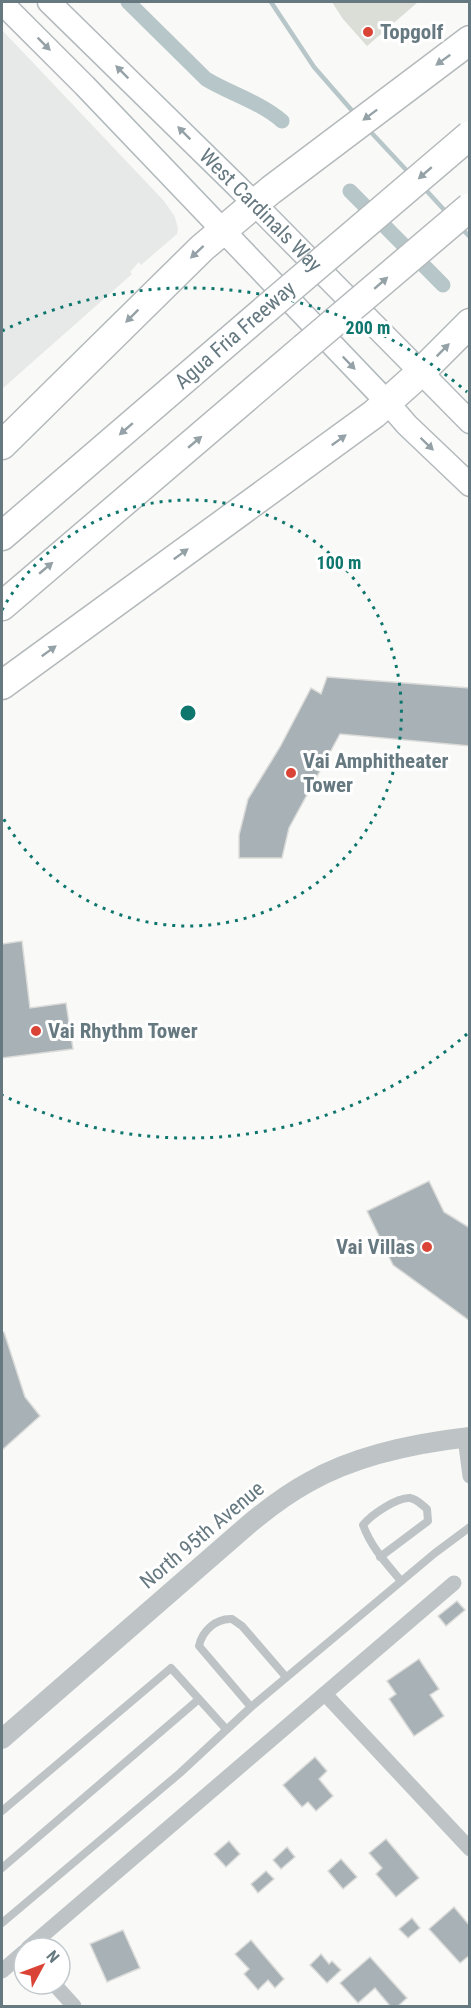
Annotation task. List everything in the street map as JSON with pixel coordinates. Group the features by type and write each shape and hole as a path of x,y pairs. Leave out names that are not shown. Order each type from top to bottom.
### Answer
{"highway":[{"path":"2,445 180,268 222,231 279,184 470,40"},
{"name":"Agua Fria Freeway","path":"2,536 470,135"},
{"path":"2,606 470,207"},
{"path":"2,685 374,414 421,372 468,325"}],"main road":[{"name":"West Cardinals Way","path":"49,2 255,203 470,422"},
{"name":"West Cardinals Way","path":"2,3 85,86 407,425 470,485"}],"street":[{"path":"467,1438 470,1476"},
{"name":"North 95th Avenue","path":"2,1739 248,1525 289,1493 311,1480 359,1460 407,1448 467,1438"},
{"path":"42,1936 454,1583"},
{"path":"325,1694 470,1849"}],"lane":[{"path":"380,1557 428,1521 427,1509 420,1502 410,1498 400,1500 370,1515 363,1525 380,1557 401,1581"},
{"path":"2,1923 180,1773 286,1677 470,1527"},
{"path":"251,1707 199,1646 200,1640 210,1627 219,1621 232,1619 242,1626 286,1677"},
{"path":"2,1811 171,1668 226,1729"},
{"path":"2,1868 199,1699"}],"shaded area":[{"name":"Topgolf","path":"332,2 418,2 367,46 343,19"},
{"path":"2,30 164,201 175,217 178,229 177,234 141,265 139,262 130,272 132,274 2,389"}],"building":[{"name":"Vai Amphitheater Tower","path":"327,677 470,688 470,746 340,734 289,828 282,858 239,858 239,835 248,799 280,747 311,688 321,694"},
{"name":"Vai Rhythm Tower","path":"22,941 30,1008 66,1003 73,1049 2,1058 2,944"},
{"name":"Vai Villas","path":"429,1181 444,1212 470,1228 470,1321 393,1265 367,1211"},
{"path":"2,1332 4,1332 25,1397 40,1416 2,1450"},
{"path":"457,1601 465,1610 446,1626 438,1616"},
{"path":"419,1659 439,1689 430,1695 444,1716 414,1736 389,1699 396,1694 387,1681"},
{"path":"315,1757 327,1771 319,1779 333,1796 316,1811 308,1802 302,1807 283,1785"},
{"path":"386,1839 419,1878 396,1897 376,1874 382,1868 369,1853"},
{"path":"229,1841 240,1854 226,1867 214,1854"},
{"path":"287,1847 295,1857 281,1869 273,1860"},
{"path":"341,1859 357,1877 343,1889 328,1871"},
{"path":"266,1871 274,1879 258,1893 251,1884"},
{"path":"454,1907 470,1926 470,1955 460,1963 429,1929"},
{"path":"412,1918 420,1928 408,1938 399,1929"},
{"path":"123,1930 140,1968 107,1982 90,1944"},
{"path":"251,1940 284,1979 275,1988 268,1980 258,1990 244,1974 249,1969 235,1954"},
{"path":"321,1954 329,1964 332,1961 341,1970 327,1983 310,1965"},
{"path":"370,1957 407,1998 397,2007 391,2007 375,1988 358,2003 340,1983"}],"waterway":[{"path":"128,2 206,79 282,121"},
{"path":"271,2 314,67 355,114"},
{"path":"368,129 410,174"},
{"path":"424,188 447,213"},
{"path":"350,191 443,285"},
{"path":"461,228 470,237"}],"place":[{"name":"Topgolf","path":"368,32"},
{"name":"Vai Amphitheater Tower","path":"291,773"},
{"name":"Vai Rhythm Tower","path":"36,1031"},
{"name":"Vai Villas","path":"427,1247"}]}
